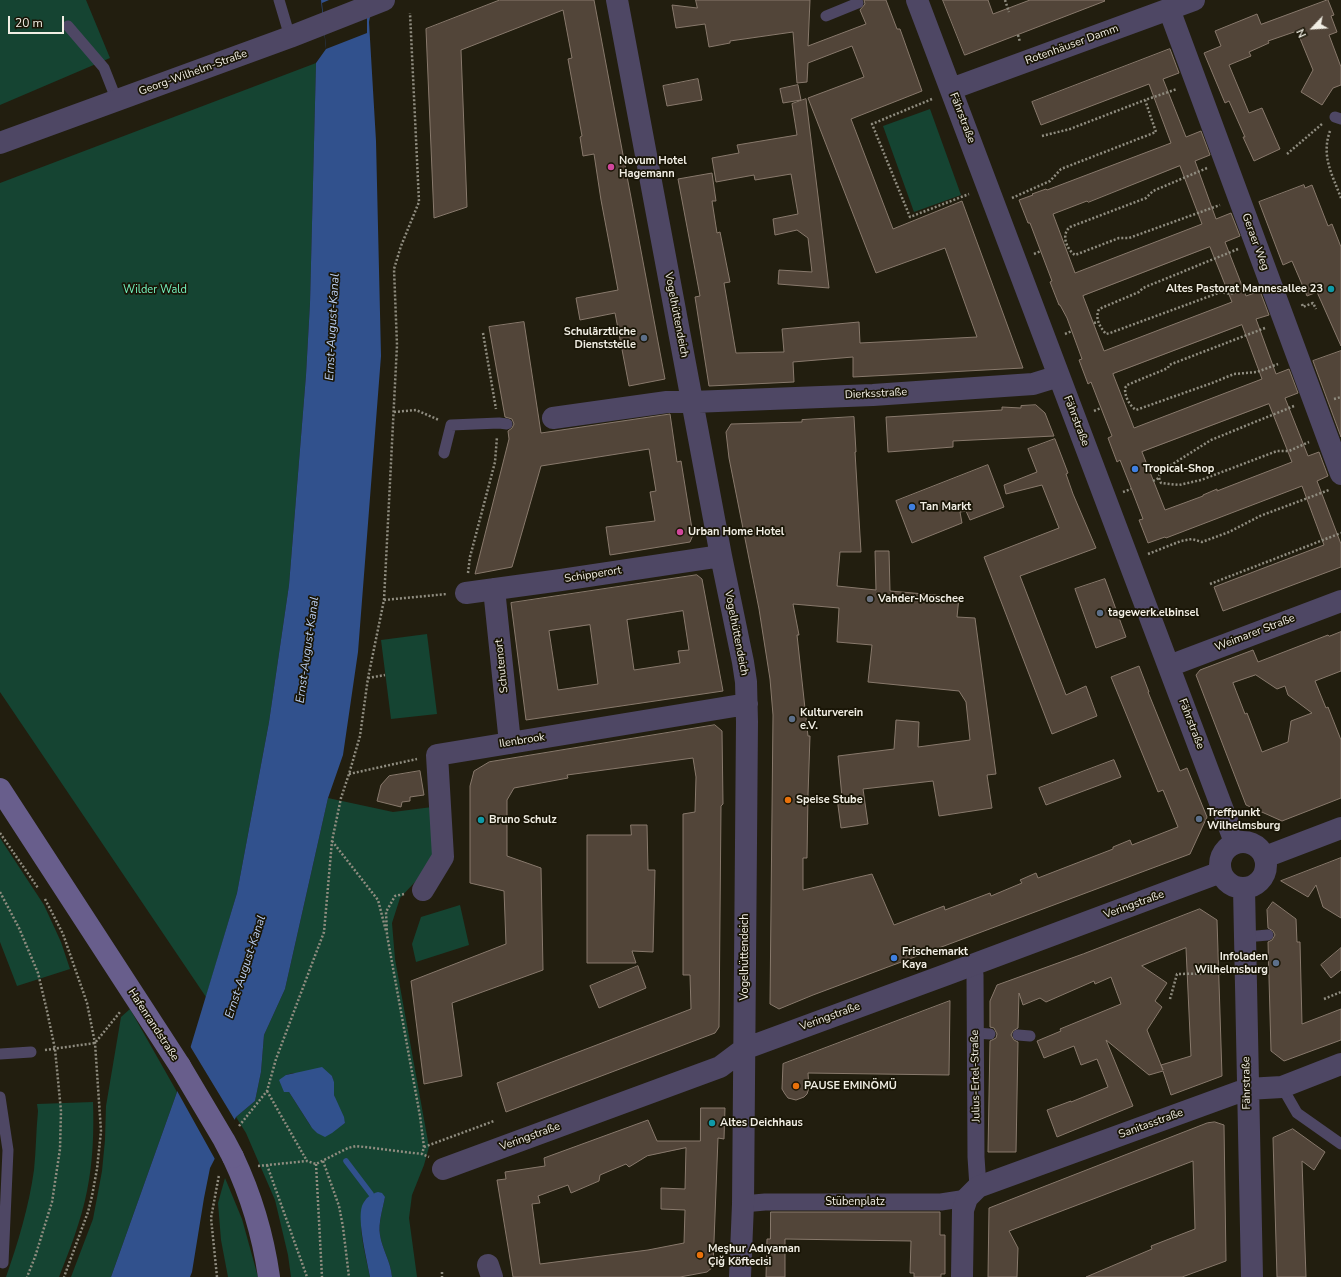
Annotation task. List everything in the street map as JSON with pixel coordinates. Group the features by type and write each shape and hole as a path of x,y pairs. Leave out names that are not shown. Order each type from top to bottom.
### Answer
{"main road":[{"name":"Hafenrandstraße","path":"0,789 180,1066 224,1140 248,1190 254,1208 269,1277"}],"street":[{"name":"Vogelhüttendeich","path":"617,0 721,556 743,662 747,704 743,1204 740,1277"},
{"name":"Fährstraße","path":"917,0 1170,666 1235,842"},
{"name":"Rotenhäuser Damm","path":"951,89 1194,0"},
{"name":"Georg-Wilhelm-Straße","path":"0,144 290,37 376,3"},
{"name":"Geraer Weg","path":"1169,9 1327,435 1338,481"},
{"name":"Dierksstraße","path":"549,418 667,402 872,395 1025,385 1059,376"},
{"name":"Schipperort","path":"466,593 721,556"},
{"name":"Schutenort","path":"494,589 510,744"},
{"name":"Weimarer Straße","path":"1170,666 1341,600"},
{"name":"Ilenbrook","path":"437,755 747,704"},
{"path":"423,890 443,857 437,755"},
{"path":"1265,857 1341,828"},
{"path":"1244,841 1253,843 1260,849 1265,857 1266,871 1263,878 1251,887 1237,887 1224,879 1221,872 1220,863 1222,854 1235,842 1244,841"},
{"name":"Veringstraße","path":"448,1167 720,1067 744,1048 851,1016 972,965 1221,872"},
{"name":"Fährstraße","path":"1244,888 1249,1276"},
{"name":"Julius-Ertel-Straße","path":"962,1277 963,1210 973,1193 983,1034 975,975 972,965"},
{"name":"Sanitasstraße","path":"973,1193 1247,1089 1282,1087 1341,1064"},
{"name":"Stübenplatz","path":"743,1204 765,1202 941,1202 973,1193"}],"lane":[{"path":"280,0 290,37"},
{"path":"826,16 858,3"},
{"path":"68,26 104,68 117,100"},
{"path":"444,453 451,425 503,423"},
{"path":"1245,937 1268,935"},
{"path":"1018,1035 1030,1036"},
{"path":"0,1054 31,1052"},
{"path":"1282,1087 1297,1113 1341,1144"},
{"path":"0,1097 8,1150 3,1263"}],"path":[{"path":"1005,0 1009,12"},
{"path":"307,1161 267,1091 276,1059 324,932 332,841 341,798 360,736 368,678 384,600 397,345 394,269 401,246 419,202 410,14"},
{"path":"1042,136 1070,129 1196,82"},
{"path":"951,89 928,102 872,124 910,217 1050,181 1061,169 1156,132 1145,100"},
{"path":"1287,154 1324,123 1338,118"},
{"path":"1338,118 1326,142 1328,164 1341,198"},
{"path":"1226,161 1153,191 1146,198 1070,227 1066,230 1065,242 1071,252 1075,255 1119,238 1129,238 1239,198"},
{"path":"1255,242 1142,288 1139,292 1099,309 1097,314 1098,322 1106,334 1110,333 1221,292 1230,294 1269,279"},
{"path":"1284,320 1169,365 1168,368 1127,386 1125,388 1125,399 1136,410 1212,384 1234,374 1257,372 1298,357"},
{"path":"1094,323 1098,322"},
{"path":"384,600 466,593 470,557 495,462 503,423 483,333"},
{"path":"1313,398 1256,420 1211,440 1160,472 1159,478 1161,483 1179,485 1201,480 1276,451 1289,451 1327,435"},
{"path":"394,412 416,410 451,425"},
{"path":"1153,481 1159,478"},
{"path":"1129,561 1181,541 1192,539 1202,542 1229,532 1260,516 1338,481"},
{"path":"1210,584 1341,533"},
{"path":"368,678 385,675"},
{"path":"349,774 437,755"},
{"path":"0,833 40,890"},
{"path":"332,841 378,900 387,936 420,1116 424,1147 422,1154"},
{"path":"387,936 386,912 395,896 423,890"},
{"path":"0,892 19,928 38,973 55,1049 61,1111 60,1150 52,1202 35,1257 27,1277"},
{"path":"44,897 63,934 87,1003 95,1043 101,1131 97,1169 88,1212 64,1277"},
{"path":"1170,999 1177,974 1245,973"},
{"path":"1324,999 1341,992"},
{"path":"55,1049 95,1043 134,995"},
{"path":"424,1147 494,1121"},
{"path":"257,1166 307,1161 316,1164 339,1152 356,1146 422,1154 448,1167"},
{"path":"323,1161 339,1206 349,1277"},
{"path":"316,1164 322,1277"},
{"path":"267,1165 307,1277"},
{"path":"442,1272 442,1277"}],"green space":[{"path":"0,0 86,0 110,58 0,105"},
{"name":"Wilder Wald","path":"316,63 310,303 306,375 289,585 269,722 237,893 206,997 0,692 0,183"},
{"path":"930,109 961,195 914,212 883,126"},
{"path":"427,634 437,714 391,719 381,640"},
{"path":"328,798 393,812 448,805 450,853 414,883 400,898 392,923 395,959 429,1147 424,1165 412,1195 409,1218 417,1277 392,1277 390,1266 381,1240 380,1230 380,1221 385,1197 365,1200 362,1208 362,1238 370,1277 291,1277 288,1255 275,1200 246,1133 236,1117 255,1101 261,1072 264,1035 285,989","holes":["293,1073 332,1076 333,1093 345,1123 338,1128 317,1133 310,1125 289,1092 286,1075"]},
{"path":"0,838 44,905 61,942 70,969 17,986 0,942"},
{"path":"460,905 469,945 416,962 412,944 421,917"},
{"path":"130,1009 177,1092 111,1277 71,1277 93,1219 102,1171 106,1106 121,1017"},
{"path":"93,1102 93,1147 85,1202 59,1277 6,1277 23,1224 32,1184 38,1111 37,1104"},
{"path":"225,1178 242,1219 258,1277 228,1277 221,1240 218,1203"}],"water":[{"name":"Ernst-August-Kanal","path":"321,0 373,0 369,22 376,141 381,356 358,652 343,755 328,798 285,989 264,1035 261,1072 255,1101 236,1117 210,1168 190,1277 111,1277 177,1092 237,893 269,722 289,585 306,375 310,303 316,63 326,49"},
{"path":"322,1067 332,1076 334,1082 334,1095 344,1117 345,1123 325,1137 317,1133 312,1128 289,1092 284,1092 279,1080 286,1075"},
{"path":"378,1192 382,1193 385,1197 380,1221 380,1230 381,1240 390,1266 392,1277 370,1277 363,1241 361,1221 362,1206 368,1197"}],"pier":[{"path":"329,0 367,0 367,33 326,49 322,3"},
{"path":"190,1046 236,1122 216,1161 176,1089"}],"building":[{"path":"500,0 594,0 665,379 629,386 615,313 580,320 576,298 618,290 594,154 583,156 580,137 582,136 568,59 572,58 563,10 461,50 467,207 434,218 426,29"},
{"path":"696,0 810,0 808,46 866,24 860,10 865,4 864,0 886,0 897,29 900,29 922,91 851,119 893,229 962,201 1023,368 853,377 853,357 793,362 794,382 709,386 695,297 700,296 678,179 712,173 716,201 712,201 717,233 720,232 730,282 724,283 736,353 784,352 782,329 859,322 860,343 977,337 945,248 876,273 808,98 864,77 852,46 808,63 807,82 797,83 793,32 730,41 730,43 709,47 705,24 676,28 672,5 697,8"},
{"path":"943,0 988,0 993,14 1030,0 1105,1 965,55"},
{"path":"1328,0 1334,15 1331,16 1337,32 1329,35 1341,67 1341,85 1333,88 1322,105 1301,92 1313,70 1297,31 1268,41 1269,43 1249,52 1251,56 1229,65 1249,113 1262,108 1280,149 1254,161 1229,101 1225,103 1204,53 1221,46 1215,31 1257,14 1261,24"},
{"path":"1170,49 1179,73 1163,79 1186,137 1201,131 1210,155 1195,161 1216,219 1231,213 1240,236 1225,242 1246,296 1260,291 1269,315 1256,319 1276,374 1289,369 1298,393 1285,398 1308,456 1319,452 1328,476 1317,481 1341,544 1341,567 1223,611 1214,587 1324,545 1302,486 1166,538 1165,537 1148,543 1139,520 1143,519 1120,460 1117,462 1108,438 1112,436 1091,382 1088,384 1079,360 1082,359 1067,318 1059,305 1050,282 1052,281 1030,223 1028,223 1019,200 1171,143 1149,84 1041,125 1032,102","holes":["1180,166 1202,224 1075,273 1053,214 1087,201 1088,202","1210,247 1232,302 1104,351 1083,296","1242,325 1262,379 1134,428 1113,374","1269,404 1292,462 1217,491 1217,489 1203,496 1165,510 1142,452"]},
{"path":"698,79 702,100 667,106 663,86"},
{"path":"798,85 801,100 783,103 780,89"},
{"path":"806,99 829,288 778,284 779,270 812,272 808,238 797,230 775,235 773,219 798,214 791,174 755,180 754,175 716,182 712,158 739,153 737,145 797,135 792,104"},
{"path":"1304,185 1305,188 1312,185 1328,226 1332,224 1341,247 1341,346 1317,292 1307,296 1292,261 1283,265 1259,202"},
{"path":"524,322 541,433 670,414 677,462 681,461 693,535 690,542 610,555 606,527 655,521 650,492 656,491 649,449 541,466 512,567 475,574 509,439 508,431 514,424 512,419 505,417 489,327"},
{"path":"1341,351 1341,437 1313,361"},
{"path":"1036,405 1045,413 1054,436 953,441 953,447 888,452 886,417 1002,410 1002,407 1021,408 1021,406"},
{"path":"854,417 861,552 840,552 837,586 876,590 875,551 889,551 890,591 959,597 957,617 975,618 996,774 987,775 992,808 939,816 933,781 863,789 868,824 841,828 837,798 842,797 838,756 894,749 896,720 919,722 918,747 970,740 966,702 959,691 868,682 872,645 837,642 839,608 793,604 799,635 797,635 808,736 810,736 807,858 803,858 803,890 872,874 894,925 944,906 945,910 990,893 991,896 1022,883 1020,880 1036,873 1038,878 1113,849 1113,847 1130,840 1132,845 1178,827 1163,790 1158,792 1111,677 1139,666 1180,771 1187,768 1207,817 1190,854 779,1009 770,1004 773,715 770,679 759,609 729,458 726,432 731,424 802,422 802,420"},
{"path":"1055,439 1068,473 1066,474 1073,494 1096,548 1020,576 1066,695 1086,686 1097,716 1052,734 984,557 1059,528 1042,485 1006,494 1004,485 1037,472 1028,449"},
{"path":"988,465 1004,507 970,520 966,511 960,512 962,523 912,543 896,501"},
{"path":"697,575 702,579 723,691 526,720 511,603","holes":["683,611 689,650 678,651 680,663 634,670 627,620","590,625 598,684 558,690 549,631"]},
{"name":"tagewerk.elbinsel","path":"1105,579 1126,637 1096,648 1075,589"},
{"path":"1341,632 1341,671 1315,681 1326,708 1328,707 1341,740 1341,798 1282,821 1246,805 1196,675 1200,670 1253,650 1258,662 1328,635","holes":["1256,675 1277,689 1285,686 1288,695 1312,713 1291,721 1288,742 1262,752 1247,713 1245,714 1233,683"]},
{"path":"715,725 722,731 723,804 721,806 719,1027 715,1033 506,1112 497,1083 691,1009 690,975 683,975 683,814 695,812 696,777 693,758 567,775 568,778 514,788 507,800 507,856 541,868 543,970 452,1003 462,1076 424,1084 411,981 506,944 504,891 470,883 470,786 474,771 489,762"},
{"path":"1114,760 1121,777 1046,805 1039,788"},
{"path":"420,771 424,795 410,797 410,801 402,802 401,807 377,801 381,785 389,776"},
{"path":"631,825 647,825 648,870 655,870 653,952 632,951 636,963 587,963 587,835 631,835"},
{"path":"1341,858 1341,918 1323,907 1316,885 1308,897 1281,881"},
{"path":"1273,902 1296,919 1297,942 1300,942 1302,1024 1341,1009 1341,1040 1284,1061 1271,1051 1268,942 1272,940 1275,935 1273,931 1268,928 1267,910"},
{"path":"1200,909 1217,920 1222,1076 1171,1095 1163,1071 1149,1075 1106,1040 1133,1106 1057,1137 1047,1110 1108,1087 1097,1059 1081,1065 1074,1046 1044,1058 1037,1041 1061,1031 1060,1029 1121,1004 1111,977 1095,984 1094,981 1046,1002 1040,998 1023,1005 1019,993 1018,1028 1013,1031 1011,1035 1014,1040 1018,1042 1016,1152 988,1152 990,1041 996,1038 997,1034 994,1028 990,1027 990,1001 997,985","holes":["1186,948 1191,1056 1161,1065 1147,1030 1162,1007 1155,1001 1167,983 1142,966"]},
{"path":"1341,948 1341,970 1331,978 1321,965"},
{"path":"638,966 646,988 599,1008 590,986"},
{"path":"950,1001 949,1075 808,1073 809,1088 804,1097 796,1100 788,1098 782,1089 783,1064"},
{"path":"701,1108 725,1108 724,1139 718,1138 713,1267 707,1272 680,1277 513,1277 497,1180 506,1179 505,1172 545,1166 544,1158 648,1120 657,1141 700,1141","holes":["686,1148 685,1189 661,1188 661,1209 685,1210 684,1243 648,1250 540,1264 532,1204 540,1203 538,1196 568,1185 571,1193 599,1181 600,1175 626,1164 629,1167 647,1156"]},
{"path":"1215,1122 1224,1125 1226,1261 1182,1277 1086,1277 1152,1249 1151,1246 1195,1229 1193,1161 1009,1231 1018,1248 1017,1277 988,1277 989,1208 1207,1123"},
{"path":"1293,1129 1325,1152 1314,1170 1302,1161 1306,1277 1277,1277 1273,1138"},
{"path":"771,1212 940,1212 940,1235 945,1235 945,1274 941,1274 941,1277 914,1277 914,1273 910,1273 911,1241 785,1239 785,1277 766,1277 767,1239 770,1239"}],"waterway":[{"path":"346,1161 371,1194"}],"place":[{"name":"Novum Hotel Hagemann","path":"611,167"},
{"name":"Altes Pastorat Mannesallee 23","path":"1331,289"},
{"name":"Schulärztliche Dienststelle","path":"644,338"},
{"name":"Tropical-Shop","path":"1135,469"},
{"name":"Tan Markt","path":"912,507"},
{"name":"Urban Home Hotel","path":"680,532"},
{"name":"Vahder-Moschee","path":"870,599"},
{"name":"tagewerk.elbinsel","path":"1100,613"},
{"name":"Kulturverein e.V.","path":"792,719"},
{"name":"Speise Stube","path":"788,800"},
{"name":"Treffpunkt Wilhelmsburg","path":"1199,819"},
{"name":"Bruno Schulz","path":"481,820"},
{"name":"Frischemarkt Kaya","path":"894,958"},
{"name":"Infoladen Wilhelmsburg","path":"1276,963"},
{"name":"PAUSE EMINÖMÜ","path":"796,1086"},
{"name":"Altes Deichhaus","path":"712,1123"},
{"name":"Meşhur Adıyaman Çiğ Köftecisi","path":"700,1255"}]}
